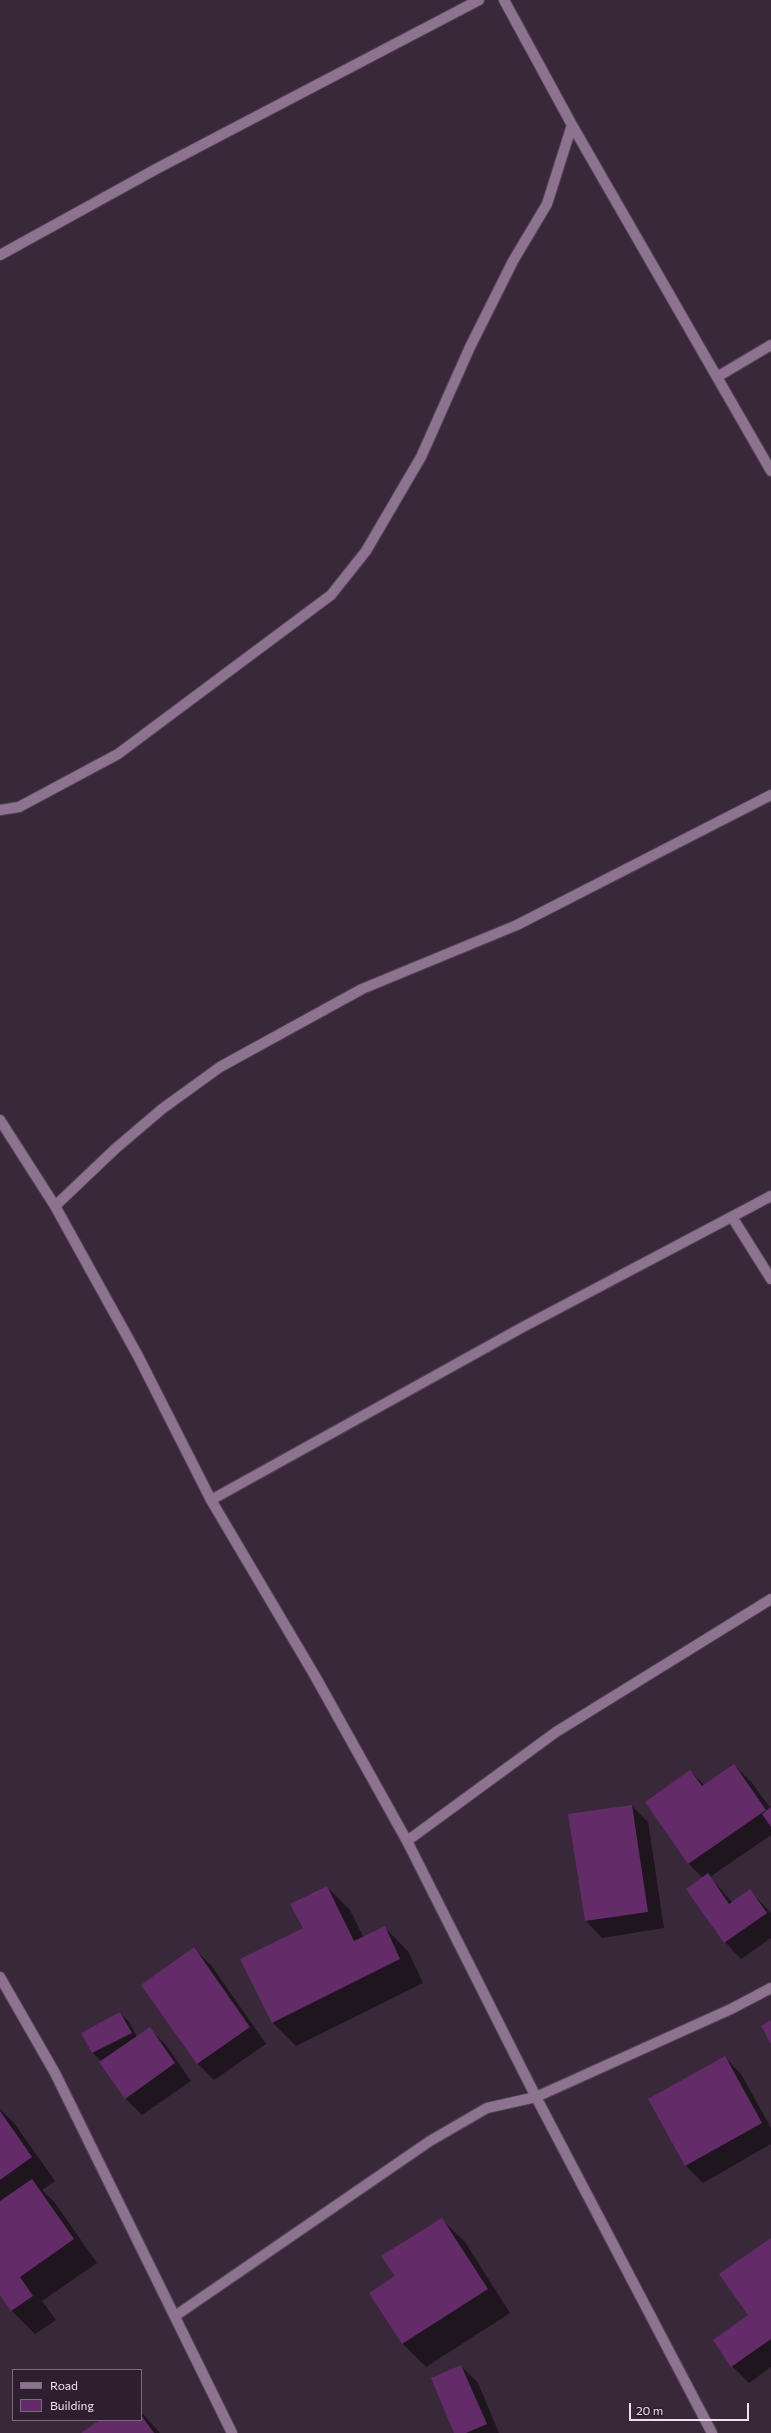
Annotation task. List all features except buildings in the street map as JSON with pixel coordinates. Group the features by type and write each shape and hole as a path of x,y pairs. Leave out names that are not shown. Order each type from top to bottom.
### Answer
{"street":[{"path":"0,255 158,168 479,0"},
{"path":"504,0 572,125 771,471"},
{"path":"0,810 18,807 118,754 331,595 366,551 421,457 483,320 513,260 548,204 572,125"},
{"path":"717,377 771,345"},
{"path":"56,1206 126,1139 162,1109 220,1067 362,989 517,925 771,795"},
{"path":"0,1120 56,1206 138,1356 211,1500 314,1676 407,1841 536,2097 712,2433"},
{"path":"211,1500 523,1327 771,1196"},
{"path":"732,1217 771,1278"},
{"path":"407,1841 556,1732 771,1599"},
{"path":"0,1977 55,2073 232,2433"},
{"path":"175,2316 430,2141 488,2108 536,2097 731,2010 771,1988"}]}
